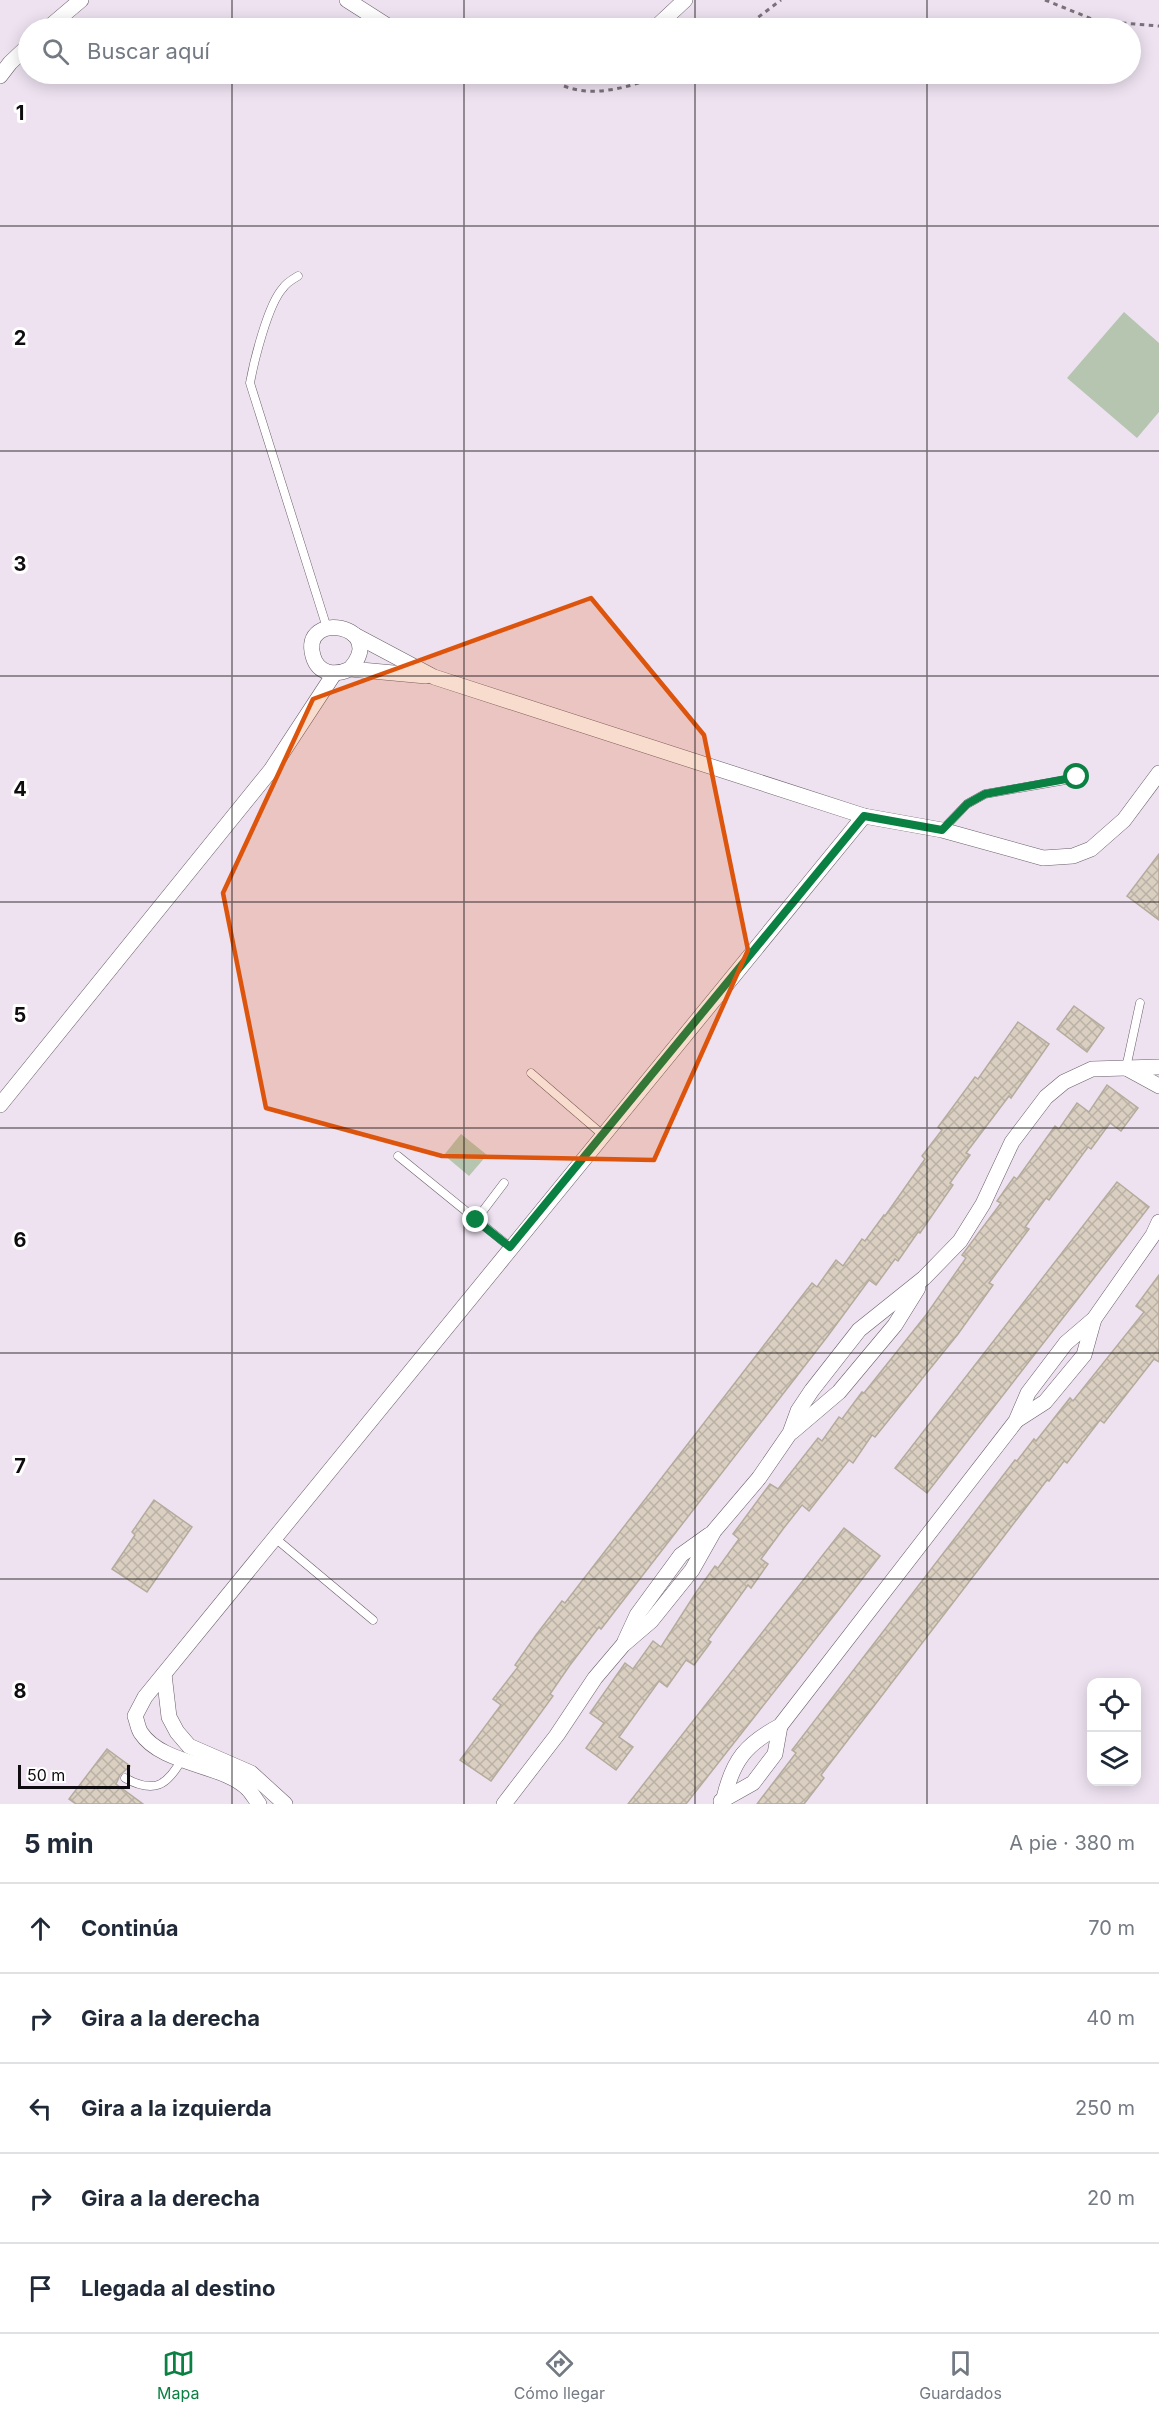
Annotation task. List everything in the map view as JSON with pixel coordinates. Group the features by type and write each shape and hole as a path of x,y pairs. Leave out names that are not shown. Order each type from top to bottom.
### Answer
{"street":[{"path":"60,18 81,0"},
{"path":"347,0 375,18"},
{"path":"666,18 685,0"},
{"path":"0,76 18,55"},
{"path":"434,677 350,669 334,674 321,669 316,664 312,650 316,637 327,628 341,627 434,677 864,816 942,830 1043,858 1073,856 1091,849 1124,820 1159,773"},
{"path":"350,669 359,655 359,646 353,634"},
{"path":"0,1105 271,770 334,674"},
{"path":"259,1804 248,1787 225,1775 182,1759 152,1743 141,1733 135,1716 145,1697 864,816"},
{"path":"504,1804 557,1735 595,1678 623,1645 637,1614 681,1555 714,1531 759,1478 790,1433 798,1411 812,1390 859,1330 924,1278 949,1254 972,1223 1012,1142 1046,1097 1064,1082 1092,1069 1159,1067"},
{"path":"1126,1068 1159,1086"},
{"path":"722,1801 730,1772 756,1739 780,1726 1016,1421 1029,1393 1060,1351 1094,1319 1157,1230"},
{"path":"790,1433 839,1392 895,1324 924,1278"},
{"path":"164,1674 170,1717 177,1732 189,1746 251,1773 285,1804"},
{"path":"722,1801 753,1783 775,1754 780,1726"}],"lane":[{"path":"298,276 282,288 268,318 254,361 250,383 327,628"},
{"path":"942,830 967,804 985,794 1077,777"},
{"path":"1126,1068 1140,1003"},
{"path":"531,1072 603,1135"},
{"path":"398,1156 510,1247"},
{"path":"476,1220 504,1183"},
{"path":"275,1538 373,1620"},
{"path":"125,1778 138,1786 152,1787 163,1784 170,1778 182,1759"}],"path":[{"path":"757,18 781,0"},
{"path":"1045,0 1090,18"},
{"path":"1141,25 1159,26"},
{"path":"558,84 571,89 599,91 634,84"}],"highlighted area":[{"path":"591,598 704,735 748,950 654,1160 442,1156 266,1108 223,893 313,699"}],"green space":[{"path":"1124,312 1159,343 1159,412 1137,438 1067,378"},
{"path":"461,1134 487,1155 469,1176 444,1155"}],"building":[{"path":"1159,854 1159,920 1127,896"},
{"path":"1074,1006 1104,1028 1087,1052 1057,1029"},
{"path":"1018,1022 1049,1044 1011,1098 1009,1096 966,1153 970,1155 950,1183 953,1185 920,1233 918,1232 898,1261 895,1259 876,1285 869,1280 601,1629 599,1627 570,1665 550,1694 553,1696 491,1781 460,1760 501,1705 493,1699 518,1667 515,1665 536,1635 562,1601 565,1603 812,1283 817,1287 836,1260 843,1266 862,1239 865,1241 885,1216 925,1159 922,1156 942,1130 938,1127 975,1077 978,1079"},
{"path":"1107,1085 1138,1108 1121,1131 1110,1123 1091,1149 1088,1147 1049,1200 1046,1198 1025,1227 1029,1229 989,1283 993,1285 958,1334 875,1437 872,1435 853,1463 849,1460 809,1511 802,1505 761,1559 768,1564 751,1588 748,1585 708,1640 711,1642 694,1665 686,1660 667,1687 659,1681 619,1737 633,1747 616,1770 586,1748 604,1723 590,1713 625,1663 633,1669 653,1641 661,1647 715,1566 718,1568 739,1539 733,1534 770,1484 778,1489 818,1438 822,1441 839,1417 842,1419 862,1392 864,1393 926,1315 966,1258 962,1255 1001,1203 997,1201 1014,1177 1017,1179 1055,1126 1059,1129 1077,1103 1089,1112"},
{"path":"1117,1182 1149,1207 927,1493 895,1468"},
{"path":"1159,1275 1159,1362 1154,1359 1104,1423 1100,1420 1067,1463 1064,1461 1049,1481 1047,1480 821,1775 824,1778 804,1804 757,1804 796,1753 792,1750 1015,1460 1017,1461 1034,1439 1036,1441 1070,1398 1073,1401 1144,1312 1136,1306"},
{"path":"154,1500 192,1527 147,1592 112,1569 135,1535 132,1532"},
{"path":"844,1528 880,1556 839,1609 686,1804 628,1804"},
{"path":"107,1749 130,1766 120,1775 116,1784 143,1804 76,1804 69,1799"}],"route":[{"path":"476,1220 510,1247 864,816 942,830 967,804 985,794 1077,777"}]}
